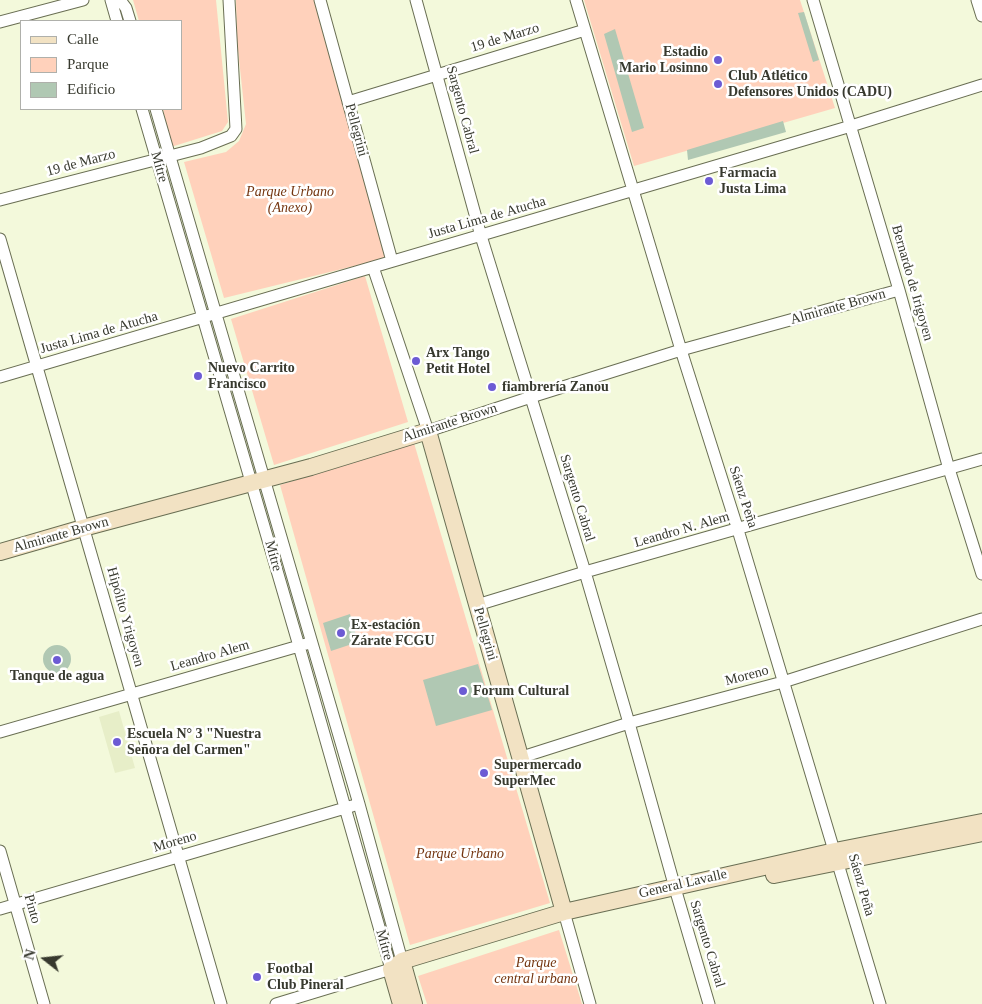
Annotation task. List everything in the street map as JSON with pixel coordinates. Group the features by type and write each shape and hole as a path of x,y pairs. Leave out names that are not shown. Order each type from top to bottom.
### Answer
{"street":[{"path":"0,22 82,0"},
{"path":"111,0 117,20"},
{"path":"120,0 126,8 130,20"},
{"name":"19 de Marzo","path":"0,200 201,148 232,136 236,129 229,0"},
{"name":"Pellegrini","path":"320,0 392,261"},
{"name":"Sargento Cabral","path":"416,0 481,236 585,572 710,1004"},
{"name":"Sáenz Peña","path":"576,0 880,1004"},
{"name":"Bernardo de Irigoyen","path":"813,0 982,574"},
{"path":"977,0 982,16"},
{"name":"19 de Marzo","path":"348,102 585,30"},
{"name":"Justa Lima de Atucha","path":"0,378 851,126 982,85"},
{"name":"Mitre","path":"142,110 203,318 312,642 359,804 399,966 401,1004"},
{"name":"Mitre","path":"156,110 216,314 299,646 345,808 399,966 414,1004"},
{"name":"Hipólito Yrigoyen","path":"0,239 221,1004"},
{"name":"Pellegrini","path":"373,266 428,431 590,1004"},
{"name":"Almirante Brown","path":"0,552 311,467 681,350 899,290"},
{"name":"Leandro N. Alem","path":"477,605 585,572 982,460"},
{"name":"Moreno","path":"519,758 630,724 783,682 982,619"},
{"name":"Leandro Alem","path":"0,732 312,642"},
{"name":"Moreno","path":"0,909 359,804"},
{"name":"General Lavalle","path":"276,1004 483,940 565,917 676,890 836,857 982,822"},
{"name":"General Lavalle","path":"836,857 982,834"},
{"name":"Pinto","path":"0,851 44,1004"}],"shaded area":[{"name":"Escuela N° 3 \"Nuestra Señora del Carmen\"","path":"119,711 135,768 115,773 99,717"}],"green space":[{"path":"133,0 216,0 228,122 222,131 171,147 163,110 182,110 182,20 139,20"},
{"name":"Parque Urbano (Anexo)","path":"236,0 316,0 391,257 224,298 184,162 226,152 239,141 246,124 237,41"},
{"name":"Club Atlético Defensores Unidos (CADU)","path":"584,0 800,0 835,108 634,166"},
{"path":"365,276 408,422 274,465 231,319"},
{"name":"Parque Urbano","path":"414,443 550,903 410,945 280,485"},
{"name":"Parque central urbano","path":"559,930 582,1004 427,1004 418,976"}],"building":[{"path":"804,12 819,60 813,62 798,13"},
{"path":"615,29 644,128 632,132 604,34"},
{"path":"783,121 786,132 688,160 687,150"},
{"name":"Ex-estación Zárate FCGU","path":"350,614 358,642 331,651 323,623"},
{"name":"Tanque de agua","path":"57,645 67,649 71,659 67,669 57,673 47,669 43,659 47,649"},
{"name":"Forum Cultural","path":"478,664 492,710 436,726 423,680"}],"place":[{"name":"Estadio Mario Losinno","path":"718,60"},
{"name":"Club Atlético Defensores Unidos (CADU)","path":"718,84"},
{"name":"Farmacia Justa Lima","path":"709,181"},
{"name":"Arx Tango Petit Hotel","path":"416,361"},
{"name":"Nuevo Carrito Francisco","path":"198,376"},
{"name":"fiambrería Zanou","path":"492,387"},
{"name":"Ex-estación Zárate FCGU","path":"341,633"},
{"name":"Tanque de agua","path":"57,660"},
{"name":"Forum Cultural","path":"463,691"},
{"name":"Escuela N° 3 \"Nuestra Señora del Carmen\"","path":"117,742"},
{"name":"Supermercado SuperMec","path":"484,773"},
{"name":"Footbal Club Pineral","path":"257,977"}]}
